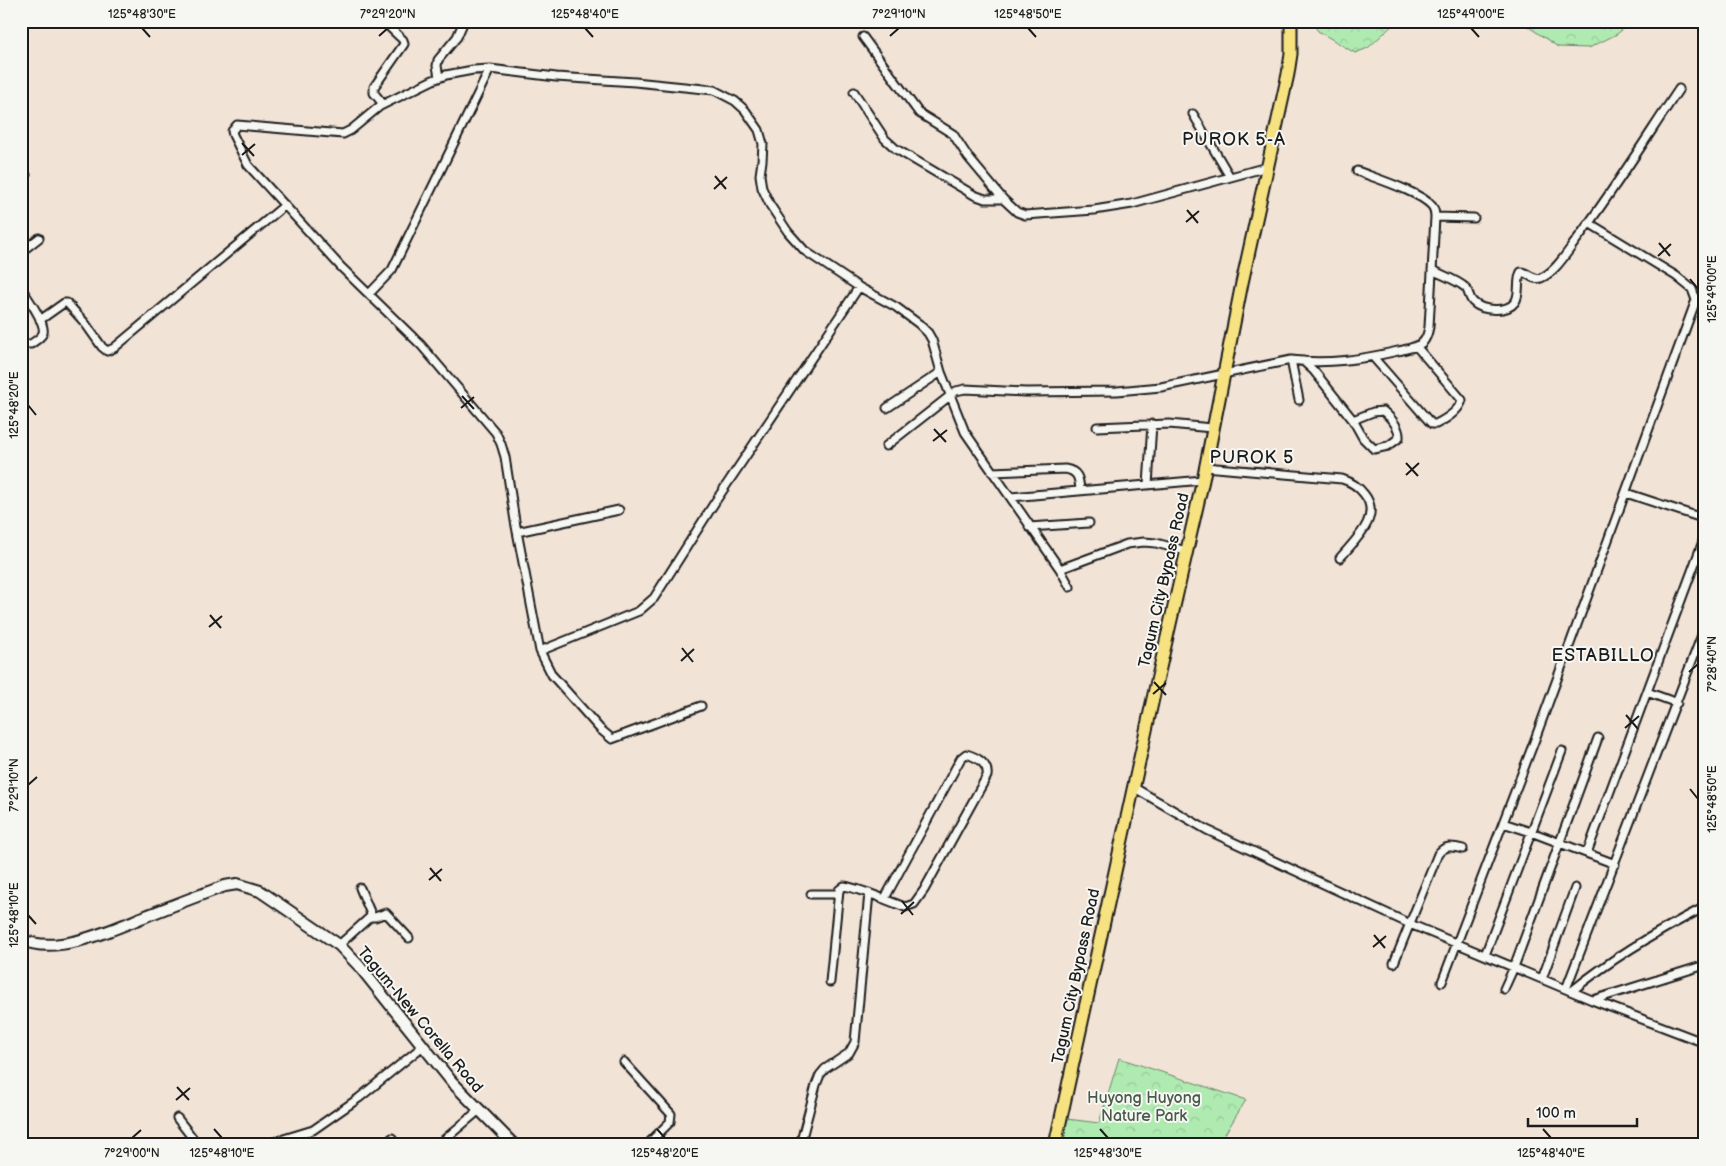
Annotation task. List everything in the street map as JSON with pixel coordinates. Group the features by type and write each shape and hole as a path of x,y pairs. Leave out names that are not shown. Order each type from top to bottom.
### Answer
{"main road":[{"name":"Tagum City Bypass Road","path":"1055,1145 1133,787 1203,480 1212,428 1291,54 1291,21"},
{"name":"Tagum-New Corella Road","path":"23,942 48,945 99,934 218,888 237,884 260,891 339,946 360,967 452,1082 512,1144"}],"street":[{"path":"383,21 404,44 374,87 374,93 383,104"},
{"path":"439,77 438,60 457,37 464,21"},
{"path":"864,37 919,113 953,134 968,157 1003,199 1017,212 1025,215 1094,210 1132,204 1267,167"},
{"path":"369,294 392,270 490,69"},
{"path":"701,706 612,739 600,729 552,675 540,651 517,532 505,457 502,444 496,433 421,345 340,267 245,161 233,135 234,127 240,124 343,134 351,130 383,104 439,77 460,72 490,69 556,77 714,90 725,94 745,110 759,130 763,144 760,176 762,188 770,205 788,232 805,251 859,287 896,307 919,324 932,340 941,372 965,432 1070,586"},
{"path":"1432,270 1464,287 1473,302 1491,309 1510,307 1517,298 1521,272 1525,272 1535,279 1540,278 1547,274 1562,259 1590,223 1679,89"},
{"path":"854,92 886,139 896,149 974,195 985,199 1003,199"},
{"path":"1193,114 1230,177"},
{"path":"886,446 956,391 965,389 1026,392 1117,391 1161,387 1291,360 1345,361 1416,346 1423,342 1429,327 1434,210 1432,206 1421,198 1357,171"},
{"path":"40,320 67,302 85,323 102,348 107,351 114,348 285,205"},
{"path":"1435,217 1474,218"},
{"path":"1442,982 1458,944 1626,493 1696,300 1692,289 1676,276 1590,223"},
{"path":"21,252 39,238"},
{"path":"540,651 639,611 654,598 715,502 859,287"},
{"path":"21,288 40,320 43,329 41,335 28,345 21,340"},
{"path":"1696,300 1705,304"},
{"path":"1374,356 1428,420 1432,424 1436,424 1457,409 1462,400 1416,346"},
{"path":"1291,360 1299,400"},
{"path":"1303,361 1314,370 1353,420 1363,438 1374,449 1388,446 1398,438 1398,428 1382,411 1373,412 1353,420"},
{"path":"888,408 941,372"},
{"path":"1148,484 1152,424"},
{"path":"1097,427 1152,424 1212,428"},
{"path":"1205,467 1342,479 1356,485 1372,507 1371,515 1340,558"},
{"path":"992,472 1072,470 1077,474 1080,490"},
{"path":"1011,497 1203,480"},
{"path":"1626,493 1705,519"},
{"path":"517,532 619,510"},
{"path":"1030,527 1089,523"},
{"path":"1587,853 1705,536"},
{"path":"1060,569 1127,544 1156,543 1186,551"},
{"path":"1569,990 1705,627"},
{"path":"1647,692 1676,703"},
{"path":"1504,989 1514,967 1598,738"},
{"path":"1485,955 1562,751"},
{"path":"830,982 838,894 841,887 844,886 885,898 900,905 910,906 914,904 924,890 987,776 988,770 985,765 972,755 966,754 961,758 885,898"},
{"path":"1133,787 1207,830 1410,924 1592,1000 1705,1043"},
{"path":"1503,823 1615,864"},
{"path":"1394,963 1438,854 1442,848 1448,846 1463,849"},
{"path":"360,888 371,914 370,917"},
{"path":"1542,979 1575,888"},
{"path":"811,894 838,894"},
{"path":"800,1145 820,1075 824,1069 849,1053 855,1042 869,894"},
{"path":"1569,990 1626,952 1705,907"},
{"path":"339,946 370,917 386,913 409,938"},
{"path":"1592,1000 1705,965"},
{"path":"264,1145 313,1130 359,1098 423,1046"},
{"path":"624,1062 671,1114 670,1122 647,1145"},
{"path":"438,1145 478,1111"},
{"path":"177,1118 198,1145"},
{"path":"383,1145 392,1138"}],"green space":[{"path":"1311,21 1397,21 1368,48 1355,53 1318,31"},
{"path":"1520,21 1633,21 1617,34 1589,48 1558,47"},
{"name":"Huyong Huyong Nature Park","path":"1119,1058 1246,1100 1218,1145 1064,1145 1067,1119 1099,1123"}],"district":[{"name":"PUROK 5-A","path":"1234,139"},
{"name":"PUROK 5","path":"1252,457"},
{"name":"ESTABILLO","path":"1603,655"}]}
